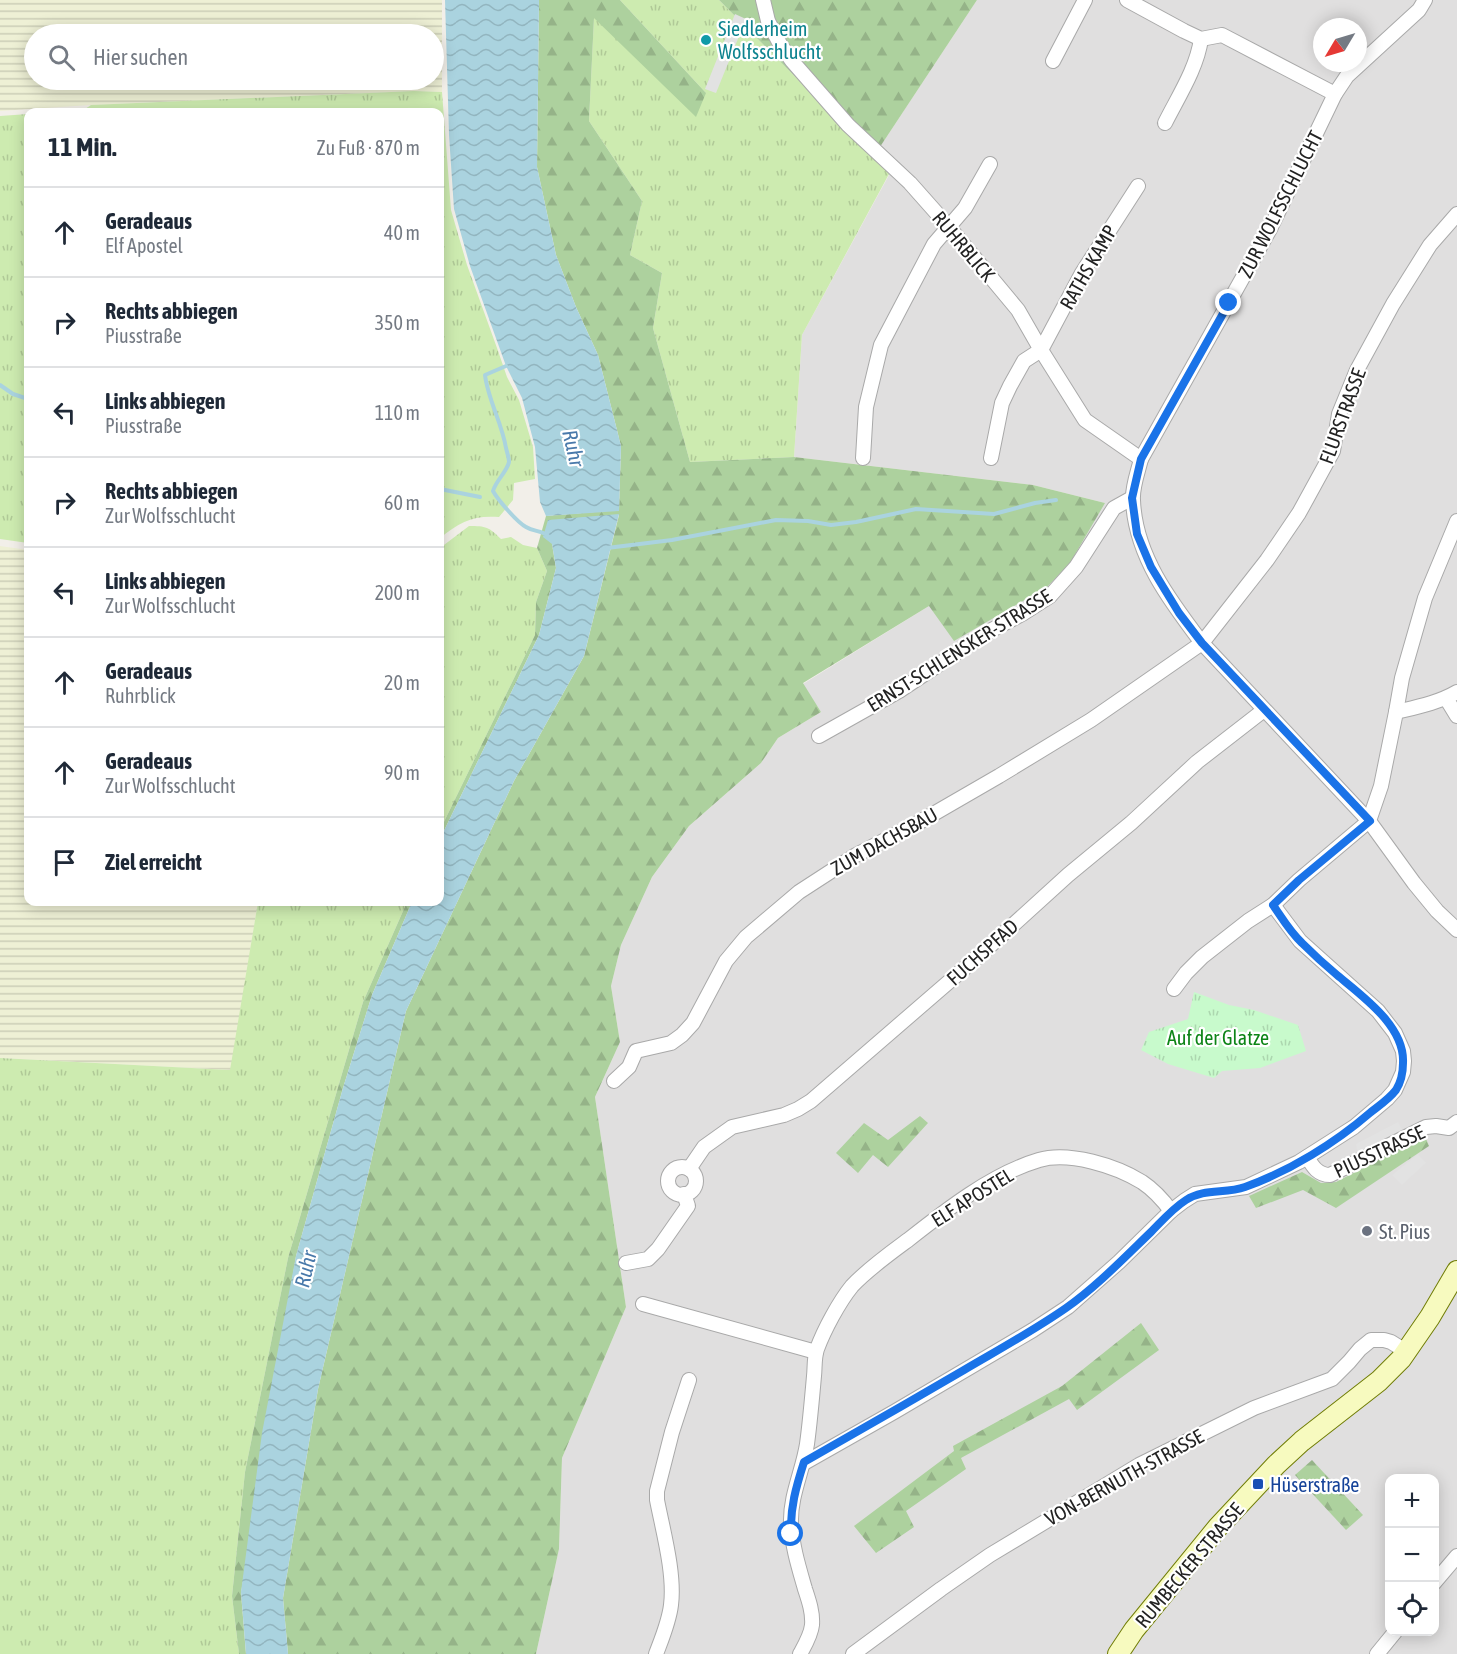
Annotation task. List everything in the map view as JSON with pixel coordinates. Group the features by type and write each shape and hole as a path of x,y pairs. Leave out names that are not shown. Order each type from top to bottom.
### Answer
{"street":[{"name":"RUHRBLICK","path":"763,0 768,21 792,61 848,125 910,183 1018,310 1085,420 1141,459"},
{"path":"1053,62 1085,0"},
{"path":"1127,0 1201,39 1222,34 1335,94"},
{"name":"ZUR WOLFSSCHLUCHT","path":"1141,459 1270,229 1335,94 1347,76 1419,10 1425,0"},
{"path":"1165,123 1200,51 1201,39"},
{"path":"863,458 866,406 881,345 934,244 964,208 990,164"},
{"name":"RATHS KAMP","path":"1041,350 1082,273 1137,186"},
{"name":"FLURSTRASSE","path":"1202,643 1267,560 1299,513 1333,451 1339,414 1357,370 1393,304 1430,245 1457,214"},
{"path":"991,458 1002,404 1010,386 1024,361 1041,350"},
{"path":"1141,459 1132,498 1137,534 1151,567 1179,613 1202,643 1370,821 1414,883 1437,911 1454,925"},
{"name":"ERNST-SCHLENSKER-STRASSE","path":"819,736 899,691 986,633 1050,596 1076,567 1114,507 1132,498"},
{"path":"1174,989 1186,973 1203,957 1248,921 1273,905 1299,880 1370,821 1381,786 1402,678 1425,598 1457,521"},
{"name":"ZUM DACHSBAU","path":"614,1081 629,1067 636,1051 670,1043 682,1035 693,1023 726,962 739,945 799,892 856,855 916,824 1091,720 1202,643"},
{"path":"1396,712 1427,705 1452,695 1457,716"},
{"name":"FUCHSPFAD","path":"684,1194 672,1190 668,1181 673,1171 677,1168 689,1169 704,1147 732,1127 784,1115 811,1101 972,962 1068,875 1131,823 1197,762 1264,710"},
{"name":"PIUSSTRASSE","path":"804,1462 1034,1330 1068,1307 1119,1262 1171,1211 1196,1194 1246,1187 1307,1157 1354,1127 1391,1095 1403,1072 1403,1051 1395,1033 1378,1011 1300,941 1273,905"},
{"name":"PIUSSTRASSE","path":"1307,1157 1312,1167 1319,1173 1330,1175 1426,1127 1449,1128 1457,1122"},
{"name":"ELF APOSTEL","path":"800,1654 807,1641 812,1623 811,1608 794,1550 790,1517 804,1462 816,1352 824,1331 851,1287 898,1247 955,1205 1008,1172 1044,1159 1059,1157 1111,1167 1144,1183 1171,1211"},
{"path":"626,1263 648,1259 658,1250 688,1206 684,1194 692,1191 696,1182 695,1176 689,1169"},
{"name":"RUMBECKER STRASSE","path":"1118,1654 1147,1613 1218,1527 1276,1465 1302,1441 1379,1381 1407,1352 1457,1271"},
{"path":"643,1304 816,1352"},
{"name":"VON-BERNUTH-STRASSE","path":"853,1654 990,1555 1154,1456 1254,1408 1332,1379 1371,1340 1391,1342 1407,1352"},
{"path":"656,1654 672,1604 671,1575 657,1491 688,1380"},
{"path":"1435,1582 1457,1556"},
{"path":"1377,1654 1392,1636"}],"shaded area":[{"path":"977,0 1457,0 1457,1654 536,1654 559,1549 562,1458 626,1307 595,1097 620,1042 611,986 621,945 652,877 689,826 761,763 778,738 821,712 803,684 929,606 1105,503 1033,485 794,457 802,335 889,175 874,156"},
{"path":"735,14 746,19 716,93 705,89"},
{"path":"1398,1122 1403,1131 1358,1154 1356,1144"},
{"path":"1418,1154 1426,1163 1402,1185 1392,1175"}],"green space":[{"path":"0,0 442,0 442,24 24,24 24,90 442,90 442,92 414,91 0,111"},
{"path":"539,0 620,0 706,93 696,117 594,18 589,121 642,201 630,255 662,273 653,328 690,462 794,457 1033,485 1105,503 1070,563 1047,587 954,641 929,606 803,683 821,712 778,738 761,763 689,826 652,877 621,945 611,986 620,1042 595,1097 626,1307 562,1458 559,1549 536,1654 288,1654 283,1598 318,1389 406,1011 514,781 584,656 619,515 552,544 556,568 539,635 444,831 444,822 535,635 536,602 547,571 537,548 546,516 619,510 621,446 598,355 556,255 537,167"},
{"path":"620,0 719,0 874,156 889,174 802,335 794,457 690,462 653,328 662,273 630,255 642,201 589,121 594,17 706,93"},
{"path":"719,0 977,0 874,156"},
{"path":"414,91 442,92 443,108 86,108 91,105"},
{"path":"24,114 24,542 0,539 0,116"},
{"path":"444,118 451,210 467,265 507,377 519,400 533,447 535,479 514,483 513,500 499,517 482,517 454,528 444,535"},
{"path":"469,526 487,528 501,539 511,537 523,545 537,548 547,571 536,602 535,635 444,822 444,545"},
{"path":"0,546 24,549 24,906 257,906 231,1070 0,1058"},
{"path":"257,906 405,906 363,1002 288,1258 245,1472 232,1596 239,1654 0,1654 0,1058 230,1070"},
{"path":"405,906 410,906 372,995 343,1088 296,1256 241,1593 246,1654 239,1654 232,1596 245,1472 288,1258 363,1002"},
{"name":"Auf der Glatze","path":"1194,992 1229,1005 1254,1010 1298,1025 1306,1051 1260,1068 1222,1071 1214,1078 1168,1064 1141,1050 1149,1032 1188,1019"},
{"path":"920,1116 928,1123 888,1167 873,1155 858,1173 836,1153 864,1123 888,1140"},
{"path":"1425,1136 1429,1146 1336,1208 1303,1190 1256,1208 1249,1196 1302,1172 1321,1183 1336,1182"},
{"path":"1141,1323 1159,1350 1077,1410 1069,1399 961,1458 966,1469 906,1511 914,1527 876,1553 854,1526 954,1451 953,1446 1062,1386"},
{"path":"1312,1460 1363,1515 1346,1530 1295,1475"}],"water":[{"name":"Ruhr","path":"445,0 539,0 537,167 556,255 598,355 621,446 619,511 546,516 540,502 535,447 522,398 506,366 470,266 454,209 449,135"},
{"name":"Ruhr","path":"619,514 584,656 514,781 406,1011 318,1389 283,1598 288,1654 246,1654 241,1592 262,1433 296,1256 343,1088 372,995 410,906 444,906 444,831 539,635 556,568 552,544 543,537 548,520"}],"waterway":[{"path":"506,366 485,375 509,460 508,466 493,491 522,524 548,536"},
{"path":"0,385 13,394 24,398"},
{"path":"444,490 480,497"},
{"path":"607,548 672,540 776,520 808,521 831,525 916,509 994,514 1056,500"}],"place":[{"name":"Siedlerheim Wolfsschlucht","path":"706,40"},
{"name":"St. Pius","path":"1367,1231"},
{"name":"Hüserstraße","path":"1258,1484"}],"route":[{"path":"791,1534 790,1517 793,1500 804,1462 1034,1330 1068,1307 1184,1201 1196,1194 1246,1187 1299,1162 1328,1144 1354,1127 1387,1099 1395,1090 1403,1072 1403,1051 1387,1022 1367,1000 1300,941 1273,905 1299,880 1370,821 1202,643 1179,613 1151,567 1137,534 1132,498 1141,459 1229,303"}]}
